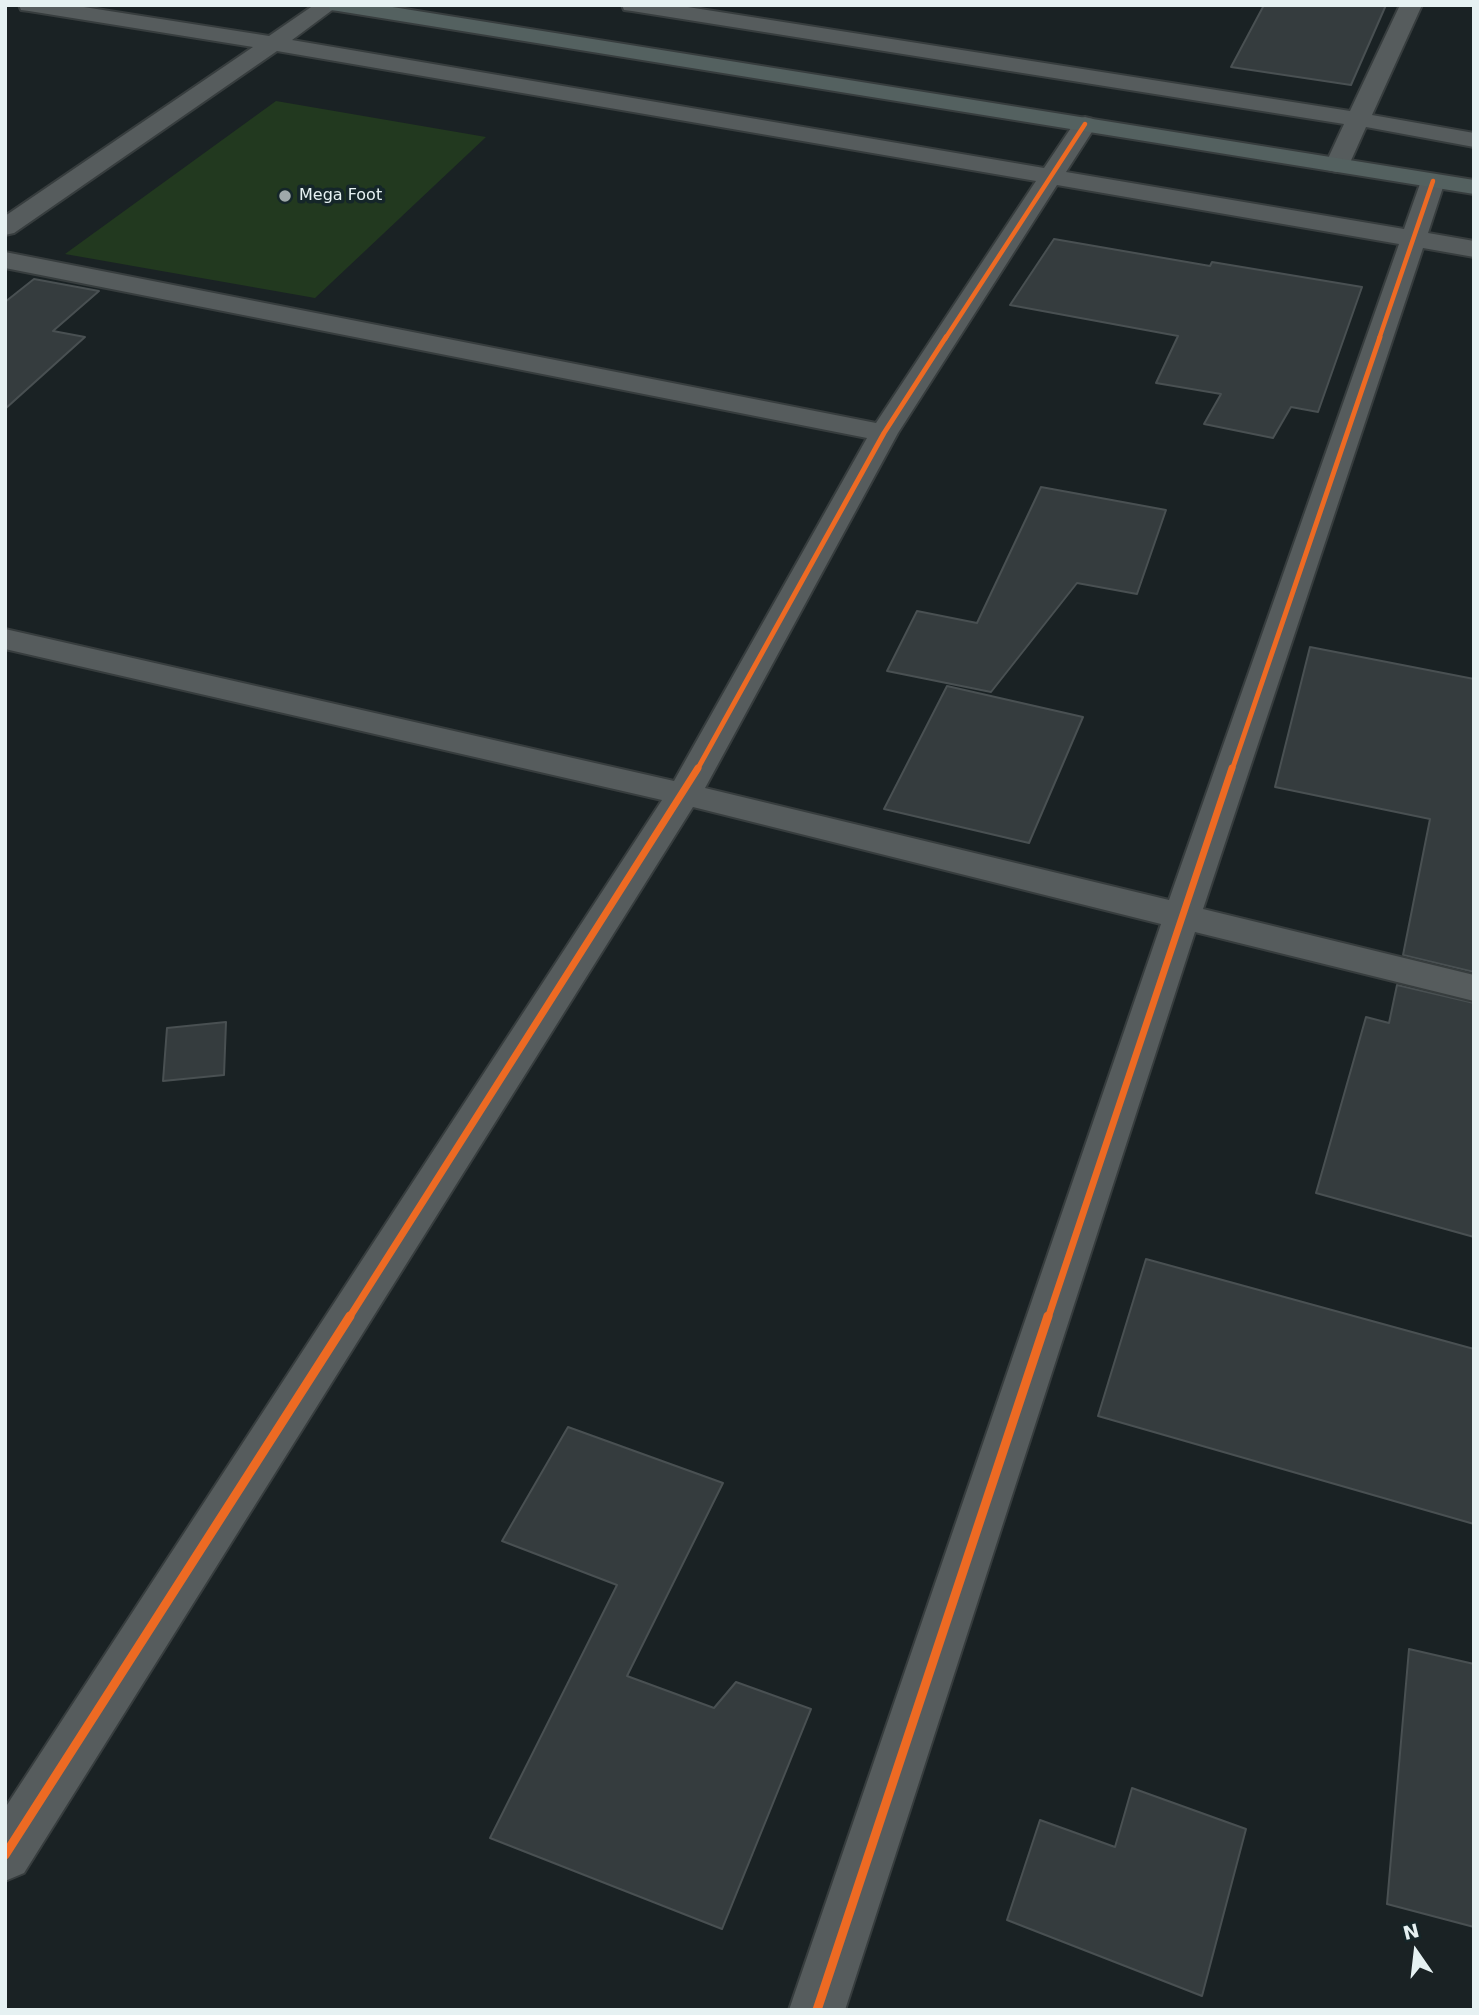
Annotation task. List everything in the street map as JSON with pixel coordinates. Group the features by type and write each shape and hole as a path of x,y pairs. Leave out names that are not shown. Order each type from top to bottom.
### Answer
{"main road":[{"path":"338,5 1474,187"}],"street":[{"path":"29,5 275,44 1474,249"},
{"path":"5,228 329,5"},
{"path":"632,5 1358,119 1474,140"},
{"path":"1337,165 1411,5"},
{"path":"5,1855 684,794 884,433 1085,124"},
{"path":"817,2010 1182,915 1433,181"},
{"path":"5,260 884,433"},
{"path":"5,639 684,794 1474,988"}],"green space":[{"name":"Mega Foot","path":"276,101 486,137 315,298 65,254"}],"building":[{"path":"1264,5 1386,5 1351,85 1231,67"},
{"path":"1054,239 1210,266 1212,262 1362,287 1318,412 1291,407 1273,438 1204,424 1221,394 1156,383 1178,336 1010,305"},
{"path":"34,279 99,291 53,331 85,337 5,409 5,302"},
{"path":"1041,487 1166,510 1137,594 1077,583 991,692 887,671 917,611 977,623"},
{"path":"1310,647 1474,679 1474,972 1403,955 1430,819 1275,787"},
{"path":"947,686 1083,717 1029,843 884,809"},
{"path":"1397,985 1474,1003 1474,1237 1316,1193 1366,1017 1389,1023"},
{"path":"226,1022 224,1075 163,1081 167,1028"},
{"path":"1146,1259 1474,1349 1474,1524 1098,1416"},
{"path":"568,1427 723,1483 627,1676 714,1708 736,1682 811,1709 722,1929 490,1838 617,1585 502,1541"},
{"path":"1409,1649 1474,1664 1474,1927 1387,1904"},
{"path":"1132,1788 1246,1829 1202,1996 1007,1920 1040,1820 1115,1847"}],"cycle path":[{"path":"5,1855 684,794 884,433 1085,124"},
{"path":"817,2010 1182,915 1433,181"}],"place":[{"name":"Mega Foot","path":"285,196"}]}
